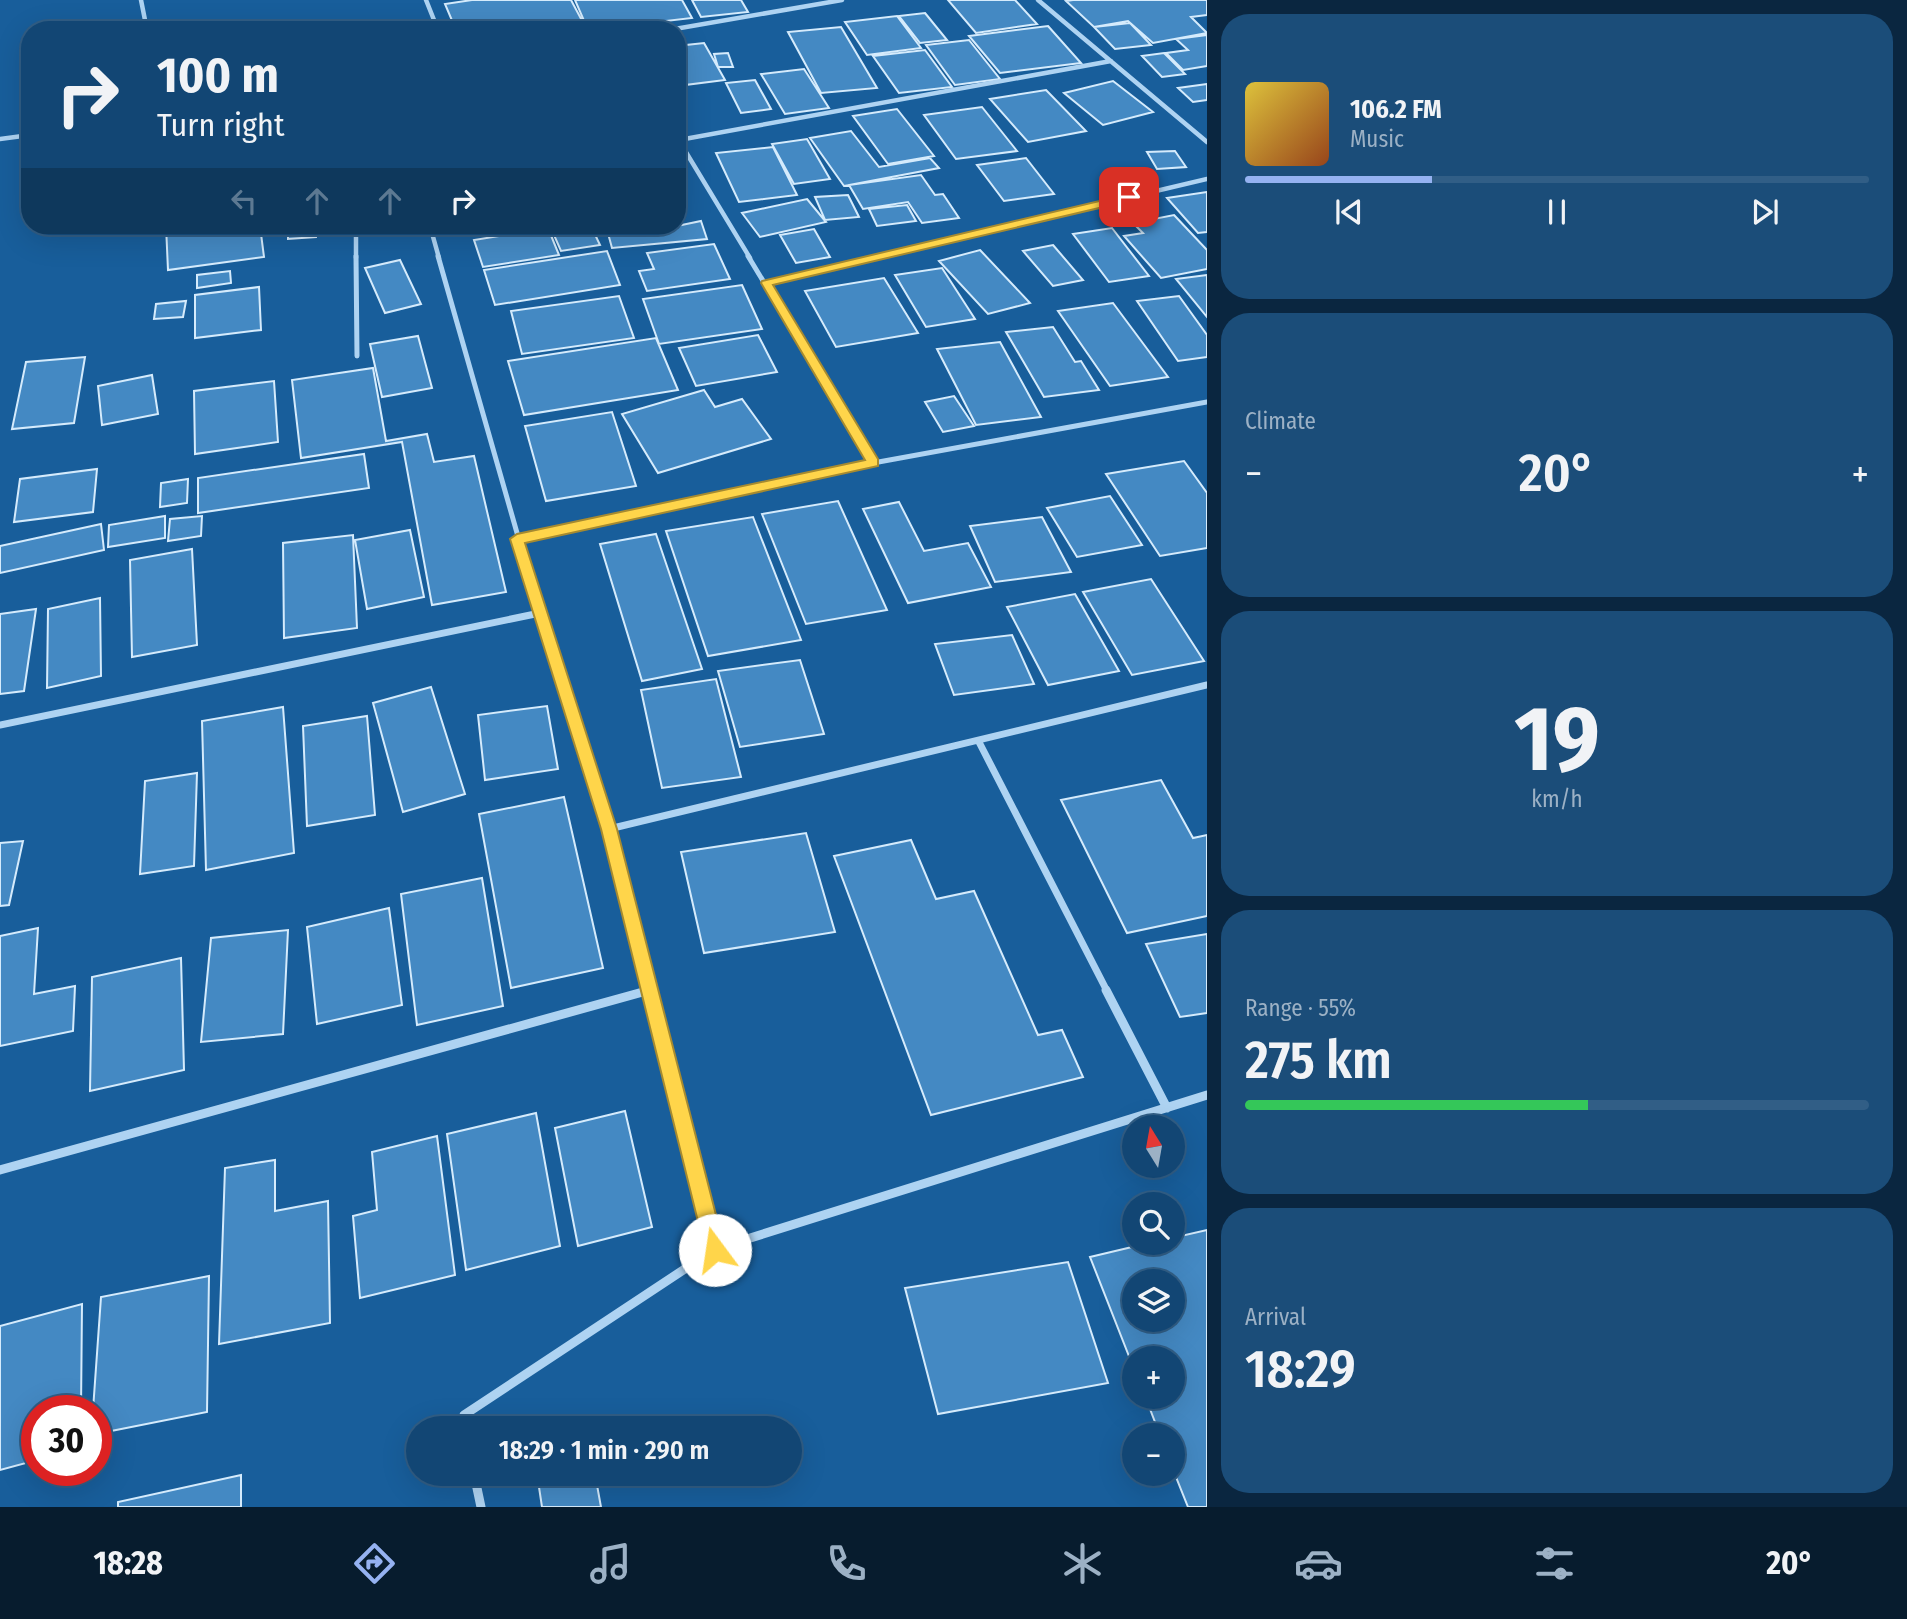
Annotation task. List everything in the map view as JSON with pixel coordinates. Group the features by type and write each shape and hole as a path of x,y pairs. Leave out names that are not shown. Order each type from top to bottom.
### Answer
{"street":[{"path":"141,0 145,21"},
{"path":"426,0 434,21"},
{"path":"686,27 842,0"},
{"path":"1038,0 1207,142"},
{"path":"686,138 1111,61"},
{"path":"0,139 21,136"},
{"path":"686,153 873,463"},
{"path":"766,283 1207,179"},
{"path":"356,235 357,356"},
{"path":"433,235 517,539 609,829 715,1250"},
{"path":"517,539 873,463 1207,402"},
{"path":"0,725 540,613"},
{"path":"609,829 1207,685"},
{"path":"979,742 1167,1108"},
{"path":"0,1170 650,990"},
{"path":"464,1416 715,1250 1207,1095"},
{"path":"477,1486 481,1507"}],"building":[{"path":"472,0 571,0 582,21 452,21 445,4"},
{"path":"575,0 682,0 692,18 666,21 584,21"},
{"path":"692,0 741,0 748,12 701,17"},
{"path":"948,0 1015,0 1037,24 976,33"},
{"path":"1207,0 1207,15 1191,17 1207,33 1153,43 1128,21 1094,27 1066,1"},
{"path":"925,13 947,40 920,43 899,16"},
{"path":"897,16 921,48 867,55 845,22"},
{"path":"1130,23 1151,45 1115,49 1094,27"},
{"path":"1048,26 1081,63 1000,73 969,36"},
{"path":"841,27 877,88 821,93 788,32"},
{"path":"1207,35 1207,66 1183,70 1166,53 1188,50 1176,39"},
{"path":"969,40 1000,79 955,85 926,45"},
{"path":"704,43 725,80 686,85 686,45"},
{"path":"925,50 952,87 899,93 873,56"},
{"path":"728,53 733,67 718,67 714,54"},
{"path":"1164,53 1185,74 1162,77 1142,56"},
{"path":"804,69 829,108 785,114 761,74"},
{"path":"755,80 771,109 741,113 726,83"},
{"path":"1113,81 1153,112 1103,125 1064,93"},
{"path":"1207,84 1207,100 1193,102 1178,88"},
{"path":"1046,90 1086,131 1028,142 990,99"},
{"path":"982,107 1017,151 956,159 924,115"},
{"path":"897,109 934,156 888,164 853,116"},
{"path":"851,131 879,167 930,158 939,168 844,186 810,138"},
{"path":"807,139 830,179 794,184 772,144"},
{"path":"773,147 797,195 739,202 716,153"},
{"path":"1175,151 1186,167 1157,169 1147,152"},
{"path":"1026,158 1054,194 1004,201 977,165"},
{"path":"921,175 935,195 943,194 959,218 922,223 908,202 863,209 849,185"},
{"path":"1207,192 1207,232 1198,233 1167,198"},
{"path":"848,195 859,217 825,220 815,197"},
{"path":"807,199 826,222 760,237 742,213"},
{"path":"907,205 916,221 877,226 869,209"},
{"path":"1174,215 1207,250 1207,269 1161,278 1124,236 1143,233 1133,223"},
{"path":"701,221 707,239 612,248 608,235 686,235 686,224"},
{"path":"1112,228 1149,276 1109,282 1073,234"},
{"path":"814,229 830,257 796,263 780,235"},
{"path":"166,235 261,235 264,257 168,270"},
{"path":"288,235 316,235 316,237 288,239"},
{"path":"505,235 551,235 559,255 483,267 474,240"},
{"path":"554,235 595,235 600,245 561,251"},
{"path":"714,244 730,279 647,291 639,271 654,269 647,253"},
{"path":"1053,245 1083,280 1053,286 1023,251"},
{"path":"980,250 1030,303 988,314 939,261"},
{"path":"607,251 620,285 495,305 484,270"},
{"path":"400,260 421,304 385,313 365,268"},
{"path":"942,268 975,319 926,327 895,275"},
{"path":"230,271 231,283 197,288 197,275"},
{"path":"1207,275 1207,317 1176,279"},
{"path":"884,278 918,333 836,347 805,291"},
{"path":"742,285 762,329 659,344 643,299"},
{"path":"259,287 261,330 195,338 195,295"},
{"path":"619,296 634,338 522,354 511,311"},
{"path":"1179,296 1207,335 1207,357 1178,361 1137,301"},
{"path":"186,301 183,317 154,319 156,304"},
{"path":"1113,303 1168,377 1110,386 1058,311"},
{"path":"1053,327 1075,362 1081,361 1099,390 1044,397 1006,332"},
{"path":"758,335 777,372 696,386 679,348"},
{"path":"418,336 432,388 382,397 370,344"},
{"path":"656,338 678,390 524,415 508,361"},
{"path":"1000,342 1041,417 976,425 937,349"},
{"path":"85,357 74,423 12,429 26,362"},
{"path":"373,368 386,441 427,434 434,462 474,456 506,592 432,605 402,442 301,458 292,380"},
{"path":"152,375 158,414 102,425 98,386"},
{"path":"274,381 278,442 195,454 194,391"},
{"path":"704,390 715,407 742,399 771,439 658,473 622,414"},
{"path":"954,396 974,426 943,432 925,402"},
{"path":"612,412 636,486 546,501 525,426"},
{"path":"364,454 369,488 198,513 198,478"},
{"path":"1184,461 1207,493 1207,548 1160,556 1106,474"},
{"path":"97,469 93,512 14,522 20,479"},
{"path":"188,479 187,503 160,507 161,483"},
{"path":"1110,496 1142,545 1077,557 1047,508"},
{"path":"838,501 887,610 806,624 762,514"},
{"path":"899,502 924,551 968,543 991,587 908,603 863,509"},
{"path":"165,516 165,538 108,547 109,525"},
{"path":"202,516 201,536 168,541 170,519"},
{"path":"753,517 801,640 708,656 666,531"},
{"path":"1042,517 1071,572 995,582 970,526"},
{"path":"101,524 104,550 0,573 0,546"},
{"path":"410,530 424,597 367,609 355,540"},
{"path":"656,534 702,669 642,681 600,544"},
{"path":"353,535 357,628 284,638 283,543"},
{"path":"192,549 197,645 132,657 130,560"},
{"path":"1151,579 1204,661 1132,675 1083,592"},
{"path":"1075,594 1119,671 1048,685 1007,607"},
{"path":"100,598 101,676 47,688 48,609"},
{"path":"36,609 24,691 0,694 0,614"},
{"path":"1012,635 1034,684 954,695 935,644"},
{"path":"800,660 824,734 740,747 718,671"},
{"path":"716,679 741,777 662,788 641,690"},
{"path":"431,687 465,794 403,812 373,703"},
{"path":"547,706 558,769 485,780 478,715"},
{"path":"283,707 294,853 206,870 202,721"},
{"path":"367,716 375,815 307,826 303,726"},
{"path":"197,773 194,866 140,874 145,781"},
{"path":"1161,780 1193,838 1207,835 1207,916 1127,933 1061,800"},
{"path":"564,797 603,968 511,988 479,814"},
{"path":"806,833 835,932 704,953 681,852"},
{"path":"911,840 936,899 974,891 1038,1035 1062,1030 1083,1077 931,1115 834,856"},
{"path":"23,841 9,905 0,906 0,843"},
{"path":"482,878 503,1006 417,1025 401,894"},
{"path":"389,908 402,1005 317,1024 307,927"},
{"path":"38,928 34,994 75,986 73,1031 0,1046 0,936"},
{"path":"288,930 283,1034 201,1042 211,938"},
{"path":"1207,934 1207,1013 1180,1017 1146,944"},
{"path":"181,958 184,1070 90,1091 92,977"},
{"path":"625,1111 652,1227 578,1246 555,1128"},
{"path":"536,1113 560,1246 466,1270 447,1134"},
{"path":"437,1136 455,1275 360,1298 353,1216 377,1210 372,1152"},
{"path":"275,1160 275,1211 328,1201 330,1323 219,1344 225,1168"},
{"path":"1207,1230 1207,1507 1188,1507 1180,1486 1185,1486 1185,1423 1155,1423 1150,1409 1185,1409 1185,1346 1125,1346 1090,1257 1122,1249 1122,1255 1185,1255 1185,1235"},
{"path":"1068,1262 1108,1383 938,1414 905,1288"},
{"path":"209,1276 207,1412 112,1431 112,1395 94,1395 101,1297"},
{"path":"82,1304 81,1395 21,1395 21,1464 0,1470 0,1326"},
{"path":"241,1475 241,1507 118,1507 118,1502"},
{"path":"539,1486 597,1486 601,1507 542,1507"}],"route":[{"path":"715,1250 609,829 517,539 873,463 766,283 1129,197"}]}
